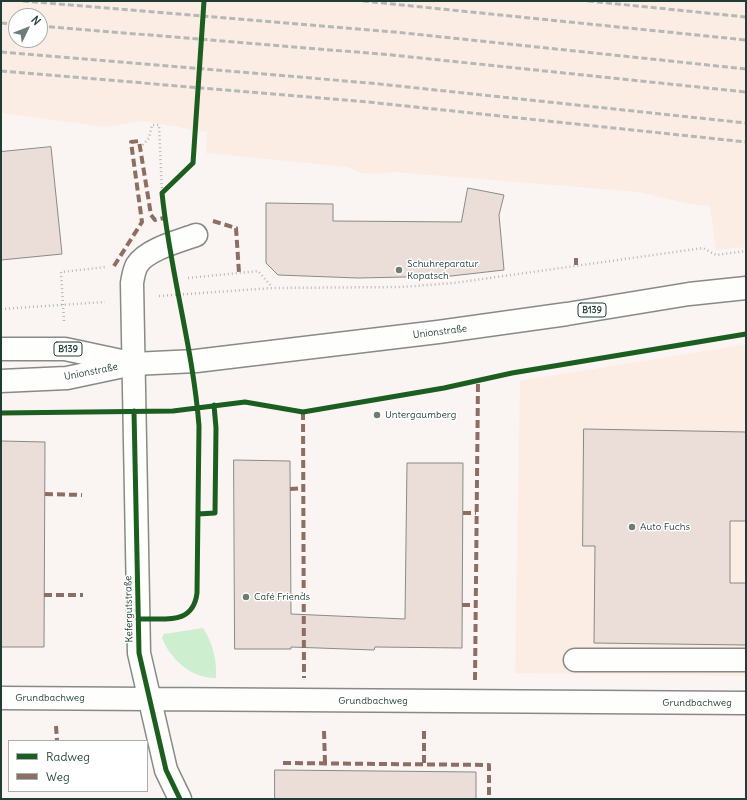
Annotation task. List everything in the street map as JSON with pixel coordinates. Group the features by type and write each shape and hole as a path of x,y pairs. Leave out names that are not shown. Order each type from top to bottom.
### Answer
{"street":[{"path":"133,364 132,283 137,264 145,257 160,249 196,235"},
{"name":"Unionstraße","path":"1,381 67,378 133,364 196,361 438,332 568,314 689,294 746,288"},
{"name":"Unionstraße","path":"1,349 66,349 133,364"},
{"name":"Kefergutstraße","path":"133,364 139,652 166,770 180,799"},
{"path":"575,660 746,660"},
{"name":"Grundbachweg","path":"1,698 746,703"}],"path":[{"path":"140,148 149,138 152,125 159,125 162,193"},
{"path":"1,308 273,288 401,286 454,283 703,248 716,255 746,251"},
{"path":"188,278 258,271 273,288"}],"shaded area":[{"path":"1,1 746,1 746,247 716,250 710,206 689,204 639,192 394,172 379,174 361,173 347,167 206,153 205,164 207,132 143,121 105,127 1,113"},
{"name":"Auto Fuchs","path":"746,344 746,676 515,673 520,381"}],"green space":[{"path":"203,628 214,652 216,678 199,675 183,666 170,653 162,638 164,634"}],"building":[{"path":"51,147 62,254 1,260 1,152"},
{"path":"468,188 504,195 499,215 504,270 451,276 358,278 278,275 266,263 266,203 333,204 333,221 461,222"},
{"path":"584,429 746,432 746,521 730,521 730,583 746,583 746,645 594,643 595,546 583,546"},
{"path":"1,441 45,442 44,647 1,647"},
{"path":"234,460 290,461 291,614 405,619 407,463 463,463 462,648 375,647 374,650 291,647 291,649 235,649"},
{"path":"275,770 476,772 476,799 275,799"}],"railway":[{"path":"23,1 395,32 746,69"},
{"path":"363,1 746,40"},
{"path":"588,1 746,17"},
{"path":"1,23 8,23"},
{"path":"48,27 392,55 746,92"},
{"path":"1,52 370,83 746,123"},
{"path":"1,71 368,102 746,142"}],"marked path":[{"path":"114,266 142,222 131,142 139,141 151,215 155,220 164,218"},
{"path":"213,221 236,228 239,273"},
{"path":"576,258 576,265"},
{"path":"475,680 478,381"},
{"path":"303,412 304,678"},
{"path":"290,489 303,488"},
{"path":"45,494 82,495"},
{"path":"463,513 476,513"},
{"path":"44,595 83,595"},
{"path":"291,596 304,596"},
{"path":"462,605 476,605"},
{"path":"56,726 57,740"},
{"path":"324,731 325,763"},
{"path":"424,731 424,764"},
{"path":"283,763 489,765 489,799"}],"cycle path":[{"path":"138,619 167,619 176,618 183,615 190,611 197,593 199,426 192,368 170,252 162,193 193,163 204,1"},
{"path":"1,413 173,411 245,402 303,412 444,388 512,373 746,334"},
{"path":"198,514 215,513 216,428 214,405"},
{"path":"134,411 139,653 166,770 180,799"}],"place":[{"name":"Schuhreparatur Kopatsch","path":"399,270"},
{"name":"Untergaumberg","path":"377,415"},
{"name":"Auto Fuchs","path":"632,527"},
{"name":"Café Friends","path":"246,597"}]}
